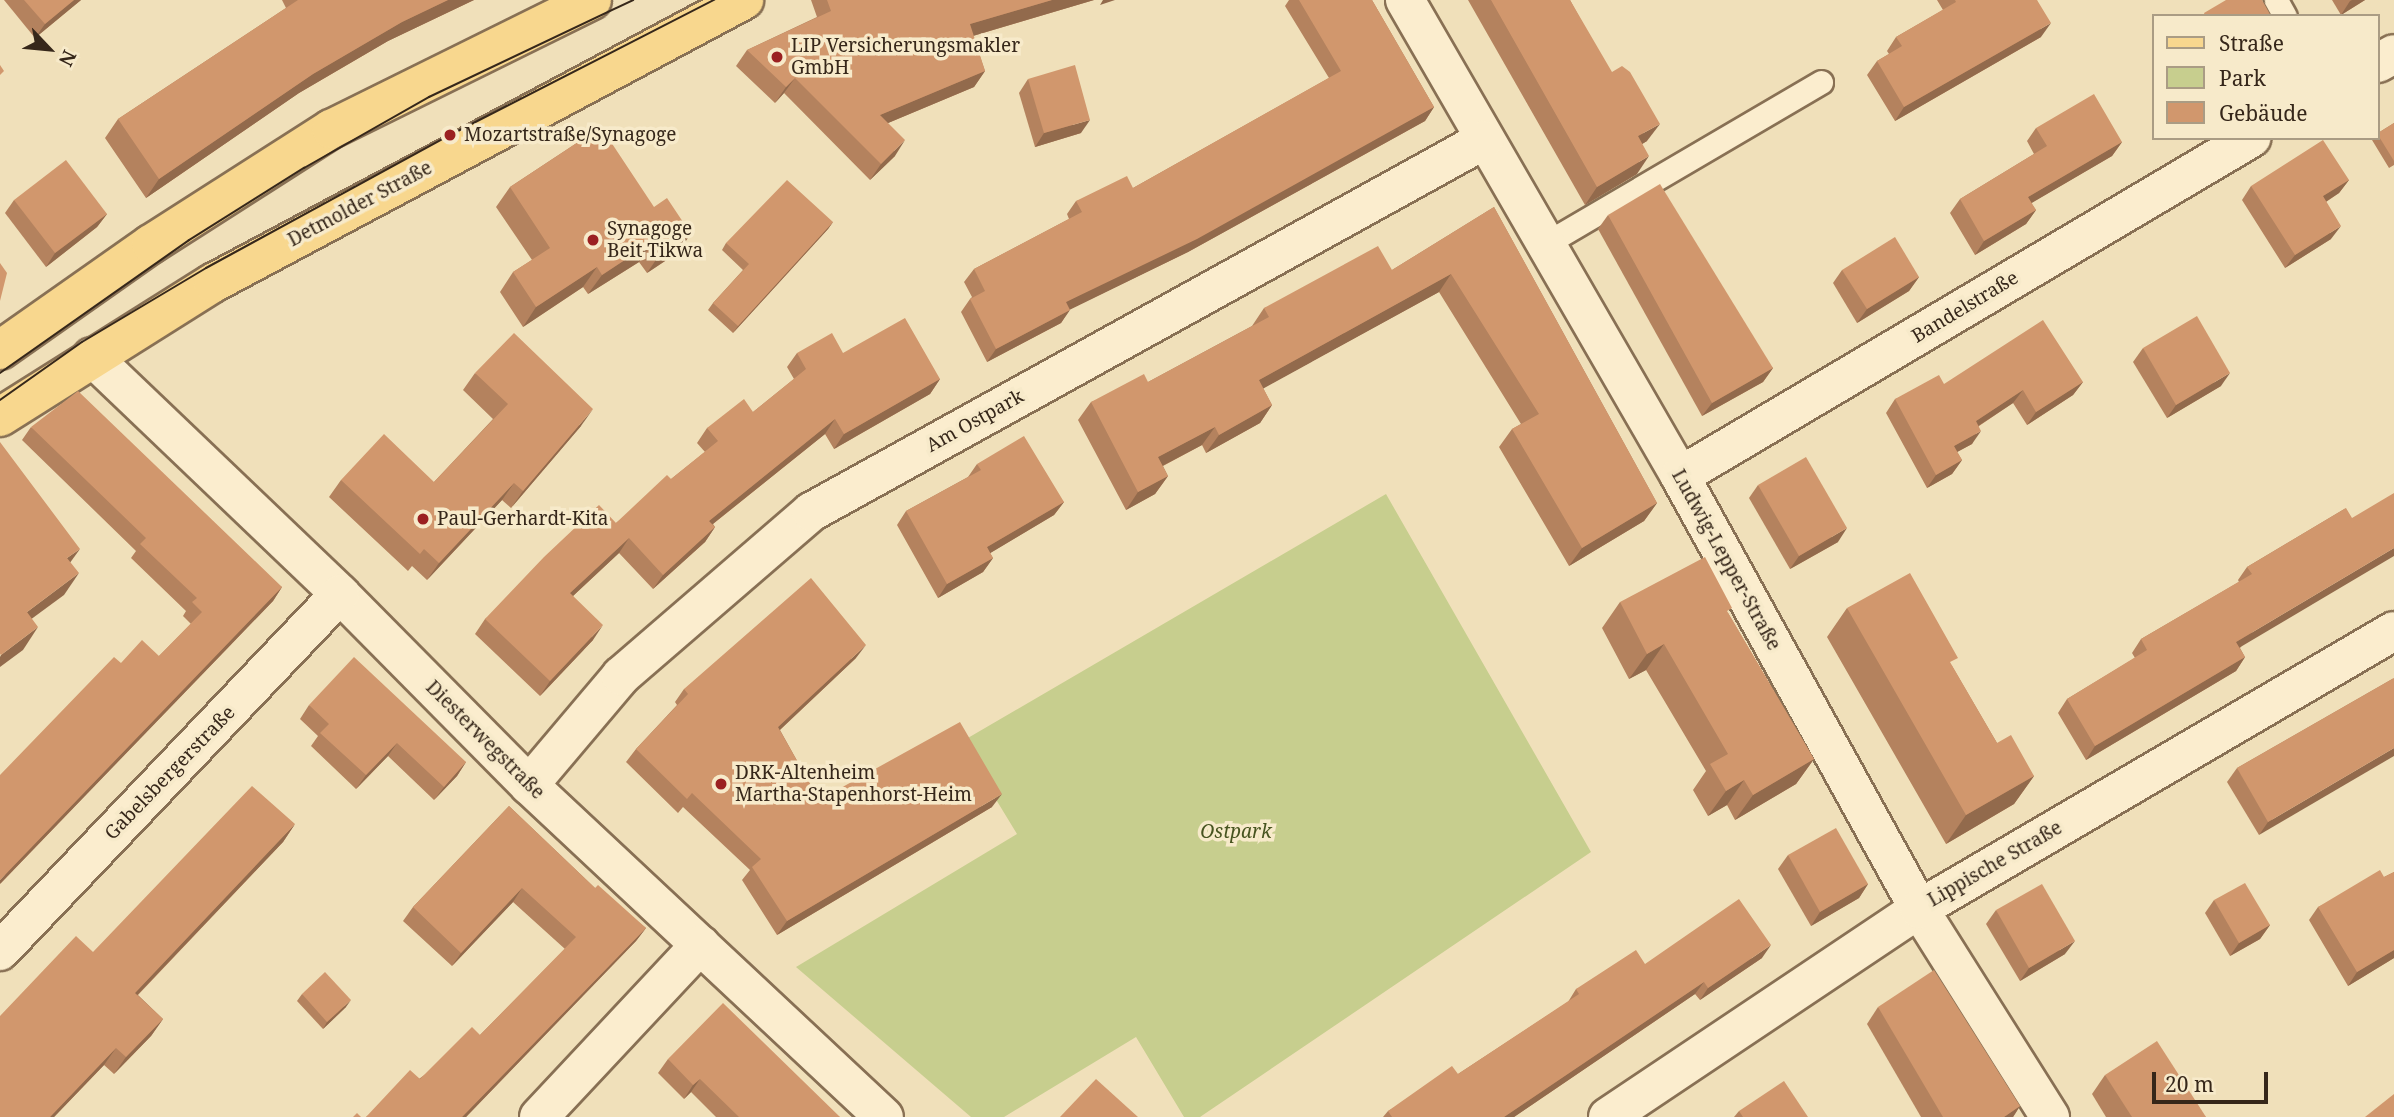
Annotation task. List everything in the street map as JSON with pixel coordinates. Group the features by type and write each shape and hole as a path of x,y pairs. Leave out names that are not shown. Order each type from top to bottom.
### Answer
{"main road":[{"path":"0,350 59,307 331,129 592,0"},
{"name":"Detmolder Straße","path":"0,417 213,283 744,0"},
{"path":"59,307 92,357"}],"street":[{"name":"Ludwig-Lepper-Straße","path":"1405,0 1680,476 1919,909 2050,1117"},
{"name":"Am Ostpark","path":"529,785 621,676 811,512 1484,140"},
{"name":"Bandelstraße","path":"1680,476 2248,140"},
{"name":"Diesterwegstraße","path":"92,357 340,594 529,785 884,1117"},
{"name":"Gabelsbergerstraße","path":"0,951 340,594"},
{"name":"Lippische Straße","path":"1608,1117 1919,909 2394,631"},
{"path":"538,1117 700,945"}],"lane":[{"path":"1545,244 1821,82"}],"green space":[{"name":"Ostpark","path":"1386,494 1591,852 1200,1117 1184,1117 1136,1037 1004,1117 971,1117 796,967 1017,834 961,742"}],"building":[{"path":"24,0 74,0 45,24"},
{"path":"298,0 448,0 402,22 313,74 159,179 118,119"},
{"path":"827,0 1052,0 970,24 985,71 880,115 905,140 881,164 795,78 786,87 747,50 831,11"},
{"path":"1299,0 1372,0 1434,107 1197,239 1066,302 1070,310 996,349 970,299 985,291 974,269 1082,212 1076,201 1127,176 1133,188 1341,71"},
{"path":"1491,0 1570,0 1612,72 1622,66 1630,72 1660,124 1638,136 1649,156 1597,187"},
{"path":"1955,0 2037,0 2051,23 1904,107 1877,61 1902,46 1896,37 1956,2"},
{"path":"2226,0 2262,0 2270,14 2204,14"},
{"path":"1075,65 1090,120 1044,133 1028,79"},
{"path":"2094,94 2122,142 2028,197 2036,210 1984,241 1960,199 2047,146 2036,128"},
{"path":"2394,123 2394,161 2380,138 2380,132"},
{"name":"Synagoge Beit Tikwa","path":"601,127 654,207 667,198 691,234 660,254 652,242 602,275 597,267 536,307 513,272 550,248 510,187"},
{"path":"2323,140 2349,180 2323,196 2341,226 2295,255 2251,186"},
{"path":"66,160 107,214 55,253 14,200"},
{"path":"787,180 833,222 738,326 713,303 749,264 726,243"},
{"path":"1660,184 1773,368 1712,403 1608,215"},
{"path":"1494,207 1657,503 1582,548 1512,429 1539,414 1451,274 1259,380 1272,405 1219,435 1215,427 1158,457 1168,476 1138,492 1091,402 1144,374 1148,382 1269,317 1264,308 1378,246 1392,270"},
{"path":"1895,237 1919,277 1867,309 1842,270"},
{"path":"0,263 7,273 0,301"},
{"path":"2197,316 2230,373 2176,405 2143,348"},
{"path":"905,318 940,379 844,434 835,419 709,521 715,527 663,575 629,538 570,593 603,625 550,681 485,619 544,557 599,505 616,523 667,475 671,479 718,441 707,428 744,399 753,412 806,369 797,353 832,333 843,353"},
{"path":"2043,320 2083,382 2036,412 2023,390 1976,421 1981,431 1954,446 1962,460 1936,475 1895,399 1939,375 1944,384"},
{"path":"514,333 593,409 523,491 514,483 439,563 424,549 420,554 341,480 384,434 434,482 508,404 475,373"},
{"path":"78,391 282,587 0,880 0,775 114,657 121,663 142,640 159,656 202,612 192,602 197,598 140,544 146,538 31,427"},
{"path":"1024,436 1064,502 987,547 993,558 947,584 906,511 981,470 977,464"},
{"path":"0,442 80,549 67,558 79,573 27,612 38,627 1,655 0,654"},
{"path":"1806,457 1847,528 1799,556 1758,485"},
{"path":"2394,493 2394,548 2236,642 2245,657 2095,746 2067,699 2147,650 2141,639 2252,574 2247,567 2346,508 2352,518"},
{"path":"1705,557 1732,608 1727,611 1814,759 1753,795 1744,780 1726,791 1710,764 1728,754 1664,644 1647,654 1620,602"},
{"path":"1910,573 1958,658 1950,662 1997,743 2011,735 2034,776 1966,815 1847,608"},
{"name":"DRK-Altenheim Martha-Stapenhorst-Heim","path":"811,578 866,645 778,727 819,800 960,722 1002,794 787,921 752,867 761,859 692,793 687,799 636,749 688,694 684,689"},
{"path":"354,657 466,762 444,787 397,743 366,775 320,733 329,724 309,705"},
{"path":"2394,678 2394,748 2268,822 2237,768"},
{"path":"252,786 295,824 135,993 163,1019 126,1057 116,1048 50,1117 0,1117 0,1016 76,936 93,952"},
{"path":"509,806 595,888 598,885 646,928 462,1117 366,1117 410,1070 420,1079 472,1027 480,1035 576,937 522,888 461,953 413,907"},
{"path":"1836,828 1868,884 1820,912 1788,855"},
{"path":"2380,870 2384,877 2394,872 2394,950 2357,972 2318,907"},
{"path":"2245,883 2270,925 2239,943 2214,900"},
{"path":"2042,884 2075,941 2029,968 1996,910"},
{"path":"1739,899 1771,945 1708,988 1704,982 1504,1117 1392,1117 1388,1111 1452,1066 1458,1074 1579,994 1576,989 1636,950 1645,964"},
{"path":"1934,970 2020,1106 2004,1117 1943,1117 1878,1007"},
{"path":"325,972 351,1000 327,1022 302,994"},
{"path":"723,1003 840,1117 739,1117 700,1079 693,1085 668,1059"},
{"path":"2157,1041 2206,1117 2132,1117 2105,1075"},
{"path":"1096,1079 1138,1117 1060,1117"},
{"path":"1784,1081 1808,1117 1743,1117 1739,1111"},
{"path":"2394,1094 2394,1117 2365,1117"}],"tram line":[{"path":"0,373 189,240 304,168 429,97 633,0"},
{"path":"0,400 82,342 206,268 450,135 714,0"}],"place":[{"name":"LIP Versicherungsmakler GmbH","path":"777,57"},
{"name":"Mozartstraße/Synagoge","path":"450,135"},
{"name":"Synagoge Beit Tikwa","path":"593,240"},
{"name":"Paul-Gerhardt-Kita","path":"423,519"},
{"name":"DRK-Altenheim Martha-Stapenhorst-Heim","path":"721,784"}]}
